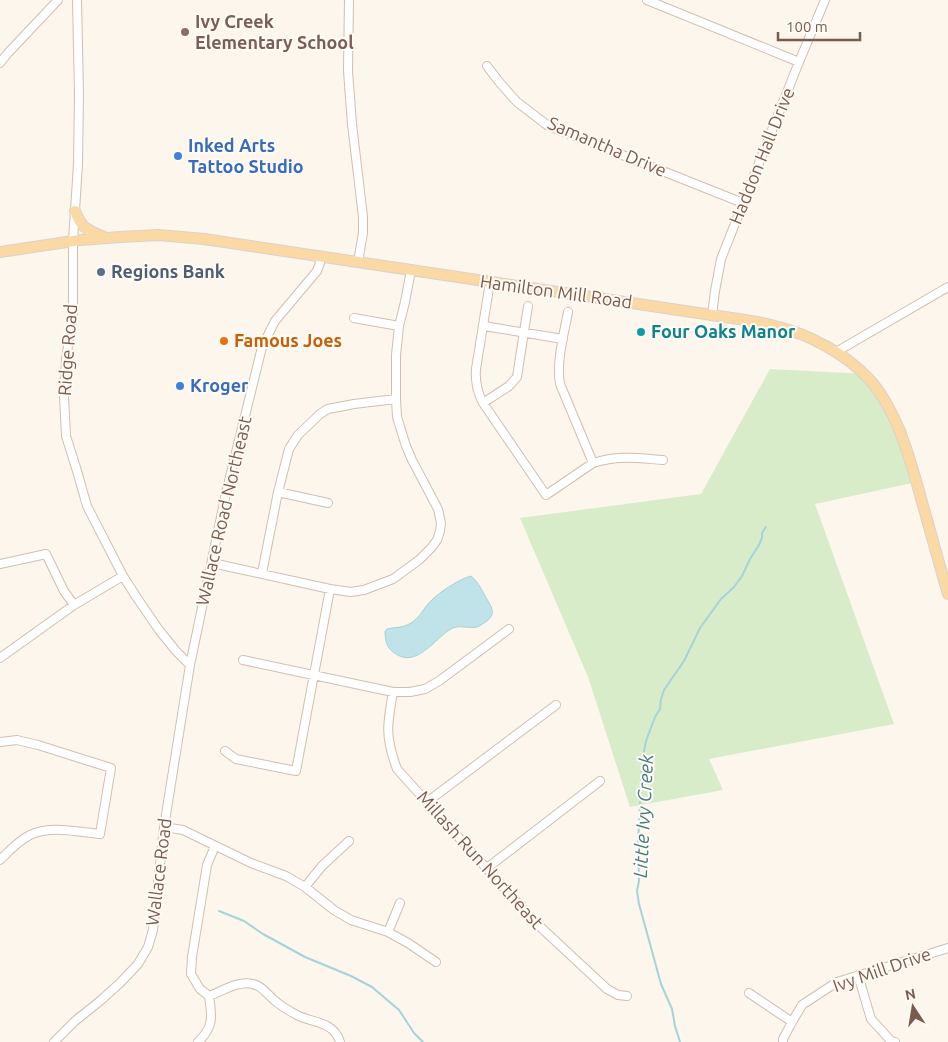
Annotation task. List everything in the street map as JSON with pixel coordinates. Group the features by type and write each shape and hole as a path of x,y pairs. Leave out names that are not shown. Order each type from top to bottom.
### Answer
{"main road":[{"path":"75,211 85,229 104,238"},
{"name":"Hamilton Mill Road","path":"0,252 104,238 158,235 196,238 745,320 776,326 806,336 836,352 855,366 883,398 909,455 948,594"}],"street":[{"path":"0,63 8,52 58,0"},
{"name":"Ridge Road","path":"77,0 79,111 73,241 73,314 66,359 64,396 66,436 87,506 123,576 159,630 176,651 190,664"},
{"path":"349,0 348,71 363,217 358,262"},
{"path":"647,0 799,62"},
{"name":"Haddon Hall Drive","path":"712,315 721,259 825,0"},
{"name":"Samantha Drive","path":"487,66 517,102 547,125 743,203"},
{"name":"Wallace Road Northeast","path":"190,664 226,493 262,347 275,321 317,271 322,257"},
{"path":"212,563 330,589 352,592 364,590 393,579 419,560 437,540 441,523 438,509 412,460 397,417 396,355 411,270"},
{"path":"490,282 475,378 479,395 546,495 594,463 620,457 663,460"},
{"path":"836,352 948,286"},
{"path":"483,403 514,382 528,306"},
{"path":"568,312 558,376 594,463"},
{"path":"354,318 400,326"},
{"path":"484,326 563,339"},
{"path":"262,573 278,492 289,449 298,435 328,409 396,399"},
{"path":"278,492 328,503"},
{"path":"0,564 46,554 64,591 74,605"},
{"path":"0,658 74,605 123,576"},
{"path":"225,751 236,759 296,771 330,589"},
{"path":"243,660 393,692 410,692 425,689 439,681 509,629"},
{"name":"Wallace Road","path":"54,1042 75,1021 100,1002 120,983 138,964 148,947 153,930 164,827 190,664"},
{"name":"Millash Run Northeast","path":"393,692 388,720 388,736 390,751 397,769 534,922 607,989 618,995 627,996"},
{"path":"427,802 556,705"},
{"path":"0,742 17,740 38,744 111,768 100,834 52,830 30,835 14,846 0,860"},
{"path":"487,868 600,781"},
{"path":"164,827 183,830 250,863 286,876 305,887 350,920 388,932 408,942 436,962"},
{"path":"305,887 322,866 349,841"},
{"path":"198,1042 206,1035 212,1018 209,996 200,989 192,974 192,966 207,865 215,846"},
{"path":"388,932 400,903"},
{"name":"Ivy Mill Drive","path":"783,1042 802,1005 837,982 948,948"},
{"path":"858,975 870,1019 895,1042"},
{"path":"209,996 243,983 254,984 298,1016 327,1026 338,1035 340,1042"},
{"path":"749,993 792,1022"}],"green space":[{"path":"770,369 868,374 906,429 917,482 815,504 894,724 709,759 723,790 630,807 588,677 520,518 701,494"}],"water":[{"path":"471,576 479,584 491,607 492,614 490,619 477,627 457,627 451,629 418,655 404,657 390,650 385,638 385,631 387,629 404,626 412,622 436,596"}],"waterway":[{"name":"Little Ivy Creek","path":"680,1042 672,1009 661,984 637,891 639,881 638,843 643,756 646,741 660,709 664,690 684,661 700,628 721,599 734,587 742,576 759,545 762,533 766,527"},
{"path":"219,911 244,921 263,934 305,957 372,987 399,1010 414,1033 423,1042"}],"place":[{"name":"Ivy Creek Elementary School","path":"185,32"},
{"name":"Inked Arts Tattoo Studio","path":"178,156"},
{"name":"Regions Bank","path":"101,272"},
{"name":"Four Oaks Manor","path":"641,332"},
{"name":"Famous Joes","path":"224,341"},
{"name":"Kroger","path":"180,386"}]}
